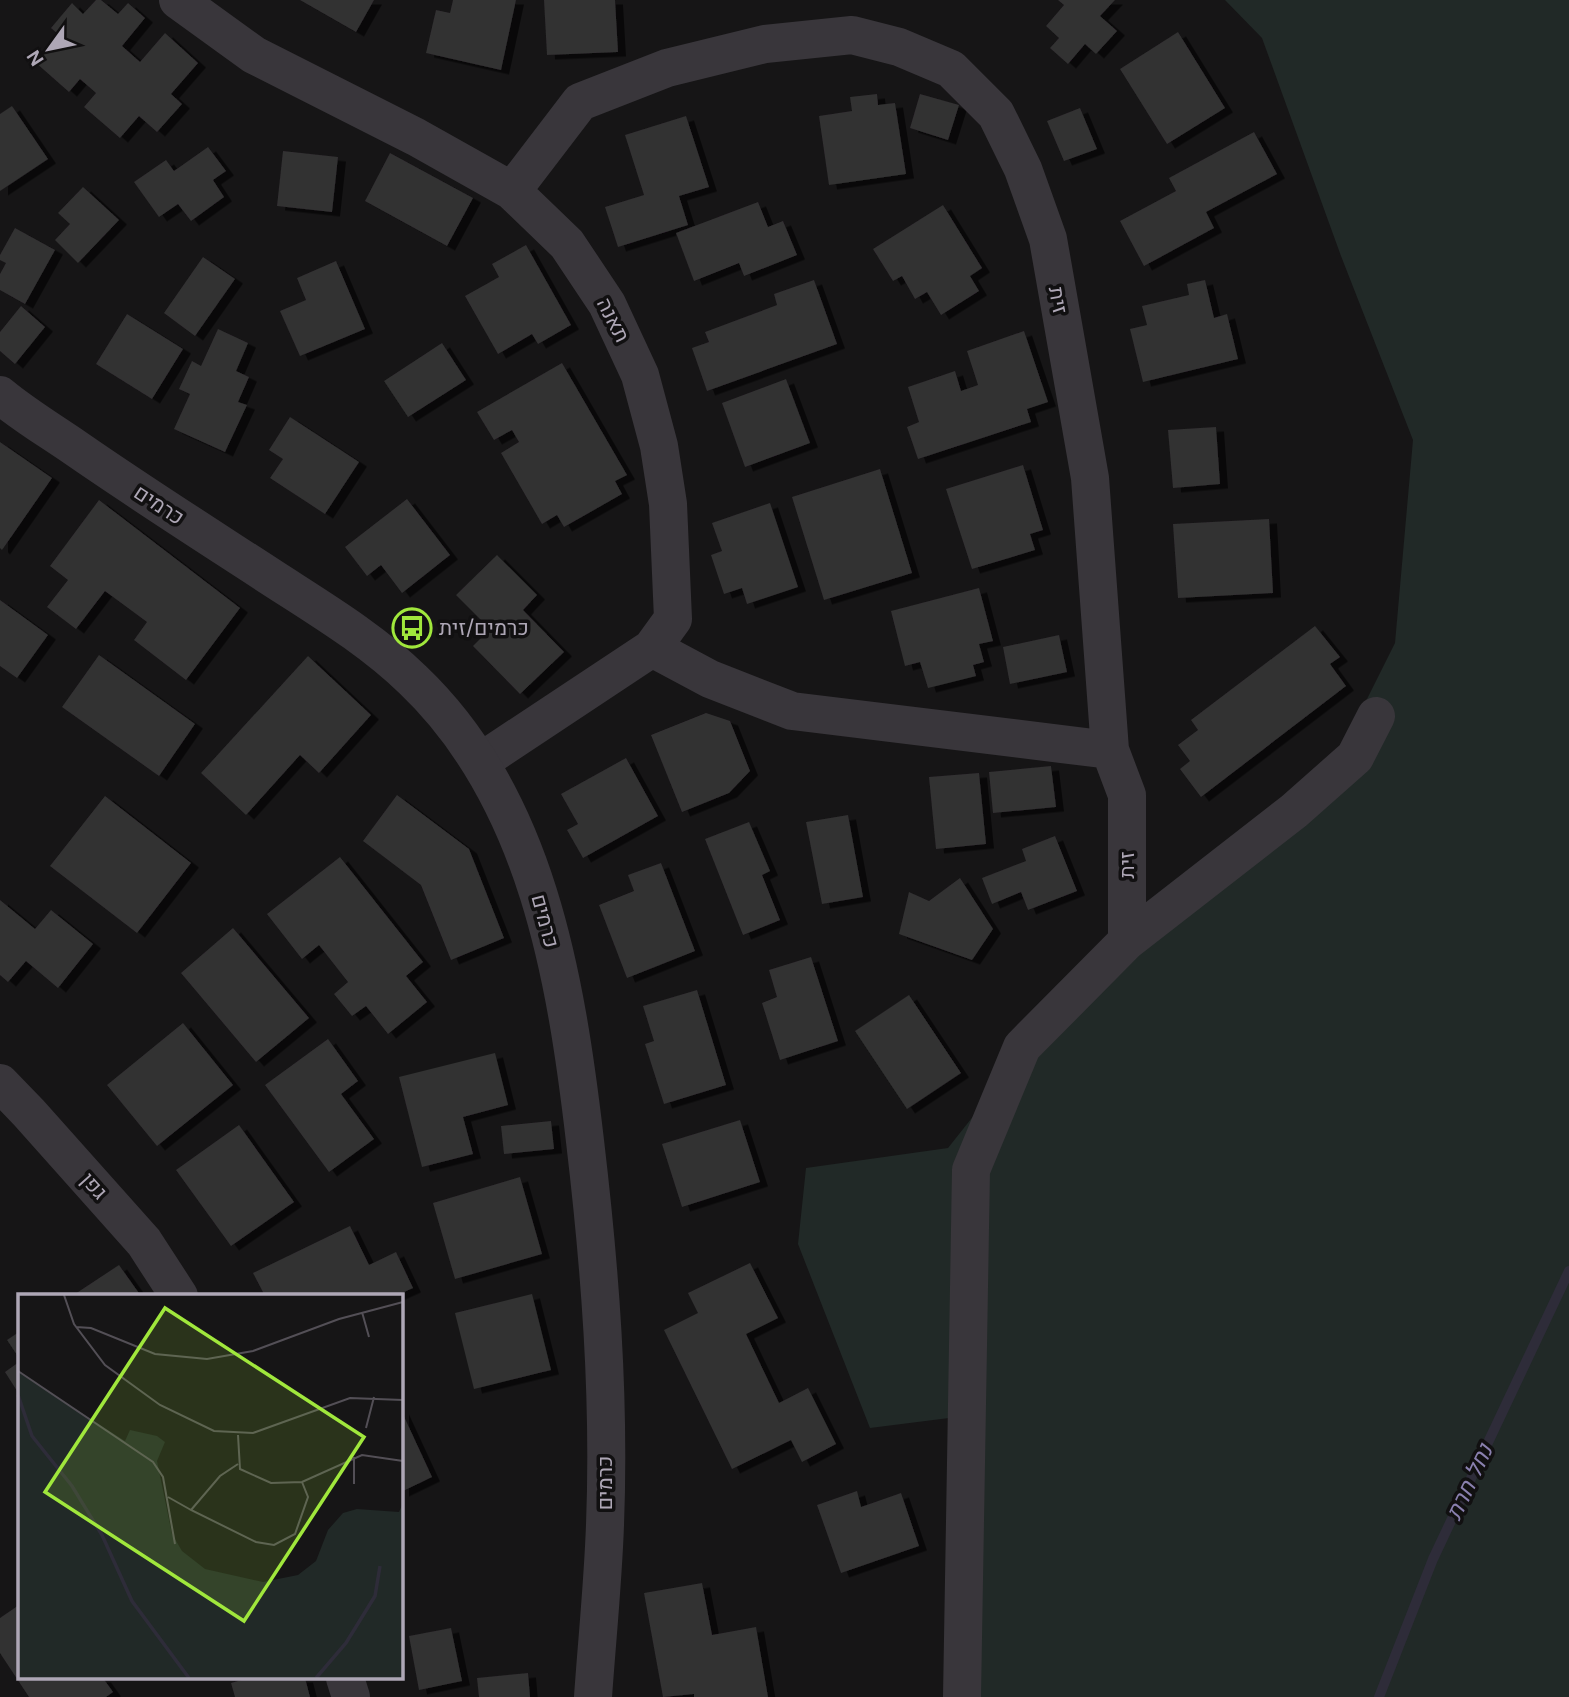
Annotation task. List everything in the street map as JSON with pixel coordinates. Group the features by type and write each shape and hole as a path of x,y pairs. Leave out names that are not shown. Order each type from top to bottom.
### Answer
{"street":[{"name":"תאנה","path":"178,0 254,55 416,137 512,191 567,244 607,304 640,376 659,446 668,504 673,619 652,648 480,762"},
{"name":"זית","path":"512,191 580,102 667,68 765,44 852,35 899,47 951,69 996,114 1023,169 1048,239 1090,478 1110,750 1127,795 1127,941"},
{"name":"כרמים","path":"0,395 135,489 346,625 412,678 456,725 490,777 525,853 548,923 577,1065 604,1343 606,1524 593,1697"},
{"path":"652,648 710,679 792,711 1110,750"},
{"path":"962,1697 971,1170 1022,1047 1127,941 1294,811 1354,757 1376,716"},
{"name":"גפן","path":"0,1083 144,1242 178,1294"},
{"path":"346,1680 351,1697"}],"shaded area":[{"path":"1225,0 1569,0 1569,1697 957,1697 957,1417 870,1428 798,1244 806,1168 948,1148 994,1090 1329,775 1395,643 1413,440 1341,256 1262,38"}],"building":[{"path":"96,0 101,0 118,14 128,3 145,18 122,46 140,62 165,33 198,63 171,94 182,104 157,132 139,116 120,138 84,107 96,93 80,79 69,92 35,62 59,35 51,28 72,3 83,14"},
{"path":"300,0 374,0 356,32"},
{"path":"453,0 516,0 501,70 426,53 436,10 450,13"},
{"path":"544,0 615,0 618,52 547,55"},
{"path":"1058,0 1115,0 1100,16 1117,31 1096,54 1085,44 1068,64 1050,48 1059,38 1046,26 1064,5"},
{"path":"1178,32 1225,108 1167,144 1120,69"},
{"path":"877,94 878,105 895,103 906,174 829,185 819,116 852,111 850,97"},
{"path":"920,94 959,105 948,140 910,128"},
{"path":"12,106 48,159 0,191 0,114"},
{"path":"1080,108 1097,149 1064,161 1047,121"},
{"path":"686,116 709,187 679,196 688,225 618,247 605,207 644,195 625,135"},
{"path":"1254,132 1277,174 1206,212 1214,228 1144,266 1120,221 1176,191 1169,178"},
{"path":"208,147 226,171 213,180 224,197 191,221 178,204 159,217 134,182 166,160 174,171"},
{"path":"283,151 338,157 332,212 277,206"},
{"path":"390,153 473,198 447,246 365,201"},
{"path":"83,187 119,220 78,263 55,240 70,224 58,213"},
{"path":"758,202 768,227 783,221 797,255 744,276 739,263 694,281 676,233"},
{"path":"943,205 982,268 970,276 979,291 941,315 927,292 915,299 902,276 893,281 873,249"},
{"path":"15,228 55,250 25,304 0,290 0,274 6,263 0,260 0,255"},
{"path":"526,245 571,325 538,344 532,334 498,354 465,296 499,277 492,264"},
{"path":"203,257 235,279 195,336 164,313"},
{"path":"336,261 365,329 300,356 280,311 306,300 297,278"},
{"path":"814,280 837,344 707,391 692,348 709,342 705,332 777,305 774,294"},
{"path":"1205,280 1214,318 1227,314 1238,359 1143,382 1130,329 1147,325 1142,306 1189,295 1187,284"},
{"path":"21,306 45,327 15,364 0,351 0,332"},
{"path":"127,314 183,349 152,399 96,364"},
{"path":"218,329 248,343 236,371 249,377 238,402 247,405 225,452 174,429 190,394 179,389 192,361 201,366"},
{"path":"1024,331 1048,402 1027,409 1031,422 918,459 907,427 919,422 908,387 955,371 961,391 978,385 967,351"},
{"path":"442,343 466,380 408,417 384,381"},
{"path":"562,363 627,475 615,481 622,494 564,527 557,515 542,524 501,453 519,442 512,430 494,440 477,412"},
{"path":"786,379 810,443 745,467 722,403"},
{"path":"290,417 359,462 325,514 270,478 283,459 269,450"},
{"path":"1216,427 1220,484 1173,488 1168,430"},
{"path":"0,442 52,478 2,550 0,548"},
{"path":"1023,465 1043,530 1030,534 1035,550 972,569 946,489"},
{"path":"880,469 912,573 824,600 792,497"},
{"path":"407,499 450,555 402,593 381,565 367,576 345,547"},
{"path":"99,500 240,608 186,680 134,640 147,622 105,591 76,629 47,607 68,580 50,566"},
{"path":"770,503 798,587 747,604 742,588 724,594 711,555 722,551 712,523"},
{"path":"1269,519 1273,593 1178,598 1173,524"},
{"path":"497,555 537,595 523,610 564,652 520,694 473,646 490,629 456,595"},
{"path":"979,588 993,641 979,644 984,662 973,665 976,676 928,688 920,662 905,666 891,611"},
{"path":"0,600 48,635 17,678 0,666"},
{"path":"1315,626 1340,657 1330,664 1346,686 1201,797 1180,769 1190,761 1178,745 1198,730 1191,720"},
{"path":"1059,635 1067,672 1010,684 1003,647"},
{"path":"99,655 195,724 159,776 62,707"},
{"path":"308,656 371,715 319,773 300,755 246,815 201,773"},
{"path":"706,713 730,721 750,771 729,793 682,812 651,735"},
{"path":"626,758 658,816 583,858 567,830 578,824 561,794"},
{"path":"1051,766 1056,807 993,813 989,772"},
{"path":"979,773 986,844 936,849 929,777"},
{"path":"397,795 469,849 504,938 451,960 421,885 363,841"},
{"path":"105,796 191,863 137,933 50,866"},
{"path":"848,815 863,897 822,904 806,822"},
{"path":"749,822 770,871 762,875 780,920 743,935 705,839"},
{"path":"1055,836 1077,891 1028,910 1021,892 992,904 982,878 1026,861 1022,849"},
{"path":"340,857 423,962 406,976 427,1002 388,1034 366,1006 352,1016 334,994 348,982 319,945 302,959 267,914"},
{"path":"661,863 695,951 627,978 599,905 634,891 628,875"},
{"path":"960,878 993,929 972,960 899,934 909,892 929,901"},
{"path":"0,900 35,929 51,910 93,944 58,988 26,961 8,982 0,975"},
{"path":"233,928 309,1018 256,1062 181,973"},
{"path":"811,957 838,1041 780,1060 762,1003 777,997 769,970"},
{"path":"697,990 726,1085 664,1104 645,1044 654,1041 643,1006"},
{"path":"909,995 961,1073 907,1109 855,1031"},
{"path":"183,1023 233,1085 157,1146 107,1085"},
{"path":"328,1039 358,1081 341,1094 374,1139 329,1172 265,1085"},
{"path":"495,1053 508,1105 463,1117 473,1154 422,1167 399,1077"},
{"path":"740,1120 760,1182 682,1207 662,1144"},
{"path":"551,1121 554,1149 504,1154 501,1126"},
{"path":"239,1125 294,1202 231,1246 176,1170"},
{"path":"520,1177 542,1254 455,1279 433,1203"},
{"path":"350,1226 369,1265 396,1252 413,1288 400,1294 264,1294 253,1273"},
{"path":"750,1263 778,1318 746,1334 779,1403 808,1388 836,1444 802,1462 791,1440 732,1469 664,1330 698,1313 688,1293"},
{"path":"119,1265 140,1294 75,1294"},
{"path":"532,1294 551,1370 474,1389 455,1313"},
{"path":"18,1333 18,1356 7,1340"},
{"path":"18,1363 18,1392 5,1372"},
{"path":"402,1412 432,1477 402,1492"},
{"path":"857,1491 861,1507 901,1493 919,1546 841,1573 817,1505"},
{"path":"702,1583 712,1635 756,1627 768,1697 694,1697 694,1694 663,1697 644,1593"},
{"path":"18,1606 18,1680 104,1680 113,1692 106,1697 29,1697 0,1653 0,1618"},
{"path":"451,1628 462,1681 419,1690 409,1636"},
{"path":"528,1673 530,1697 479,1697 477,1678"},
{"path":"241,1680 306,1680 310,1697 235,1697 231,1683"}],"waterway":[{"name":"נחל חרת","path":"1379,1697 1433,1559 1569,1271"}],"place":[{"name":"כרמים/זית","path":"412,628"}]}
